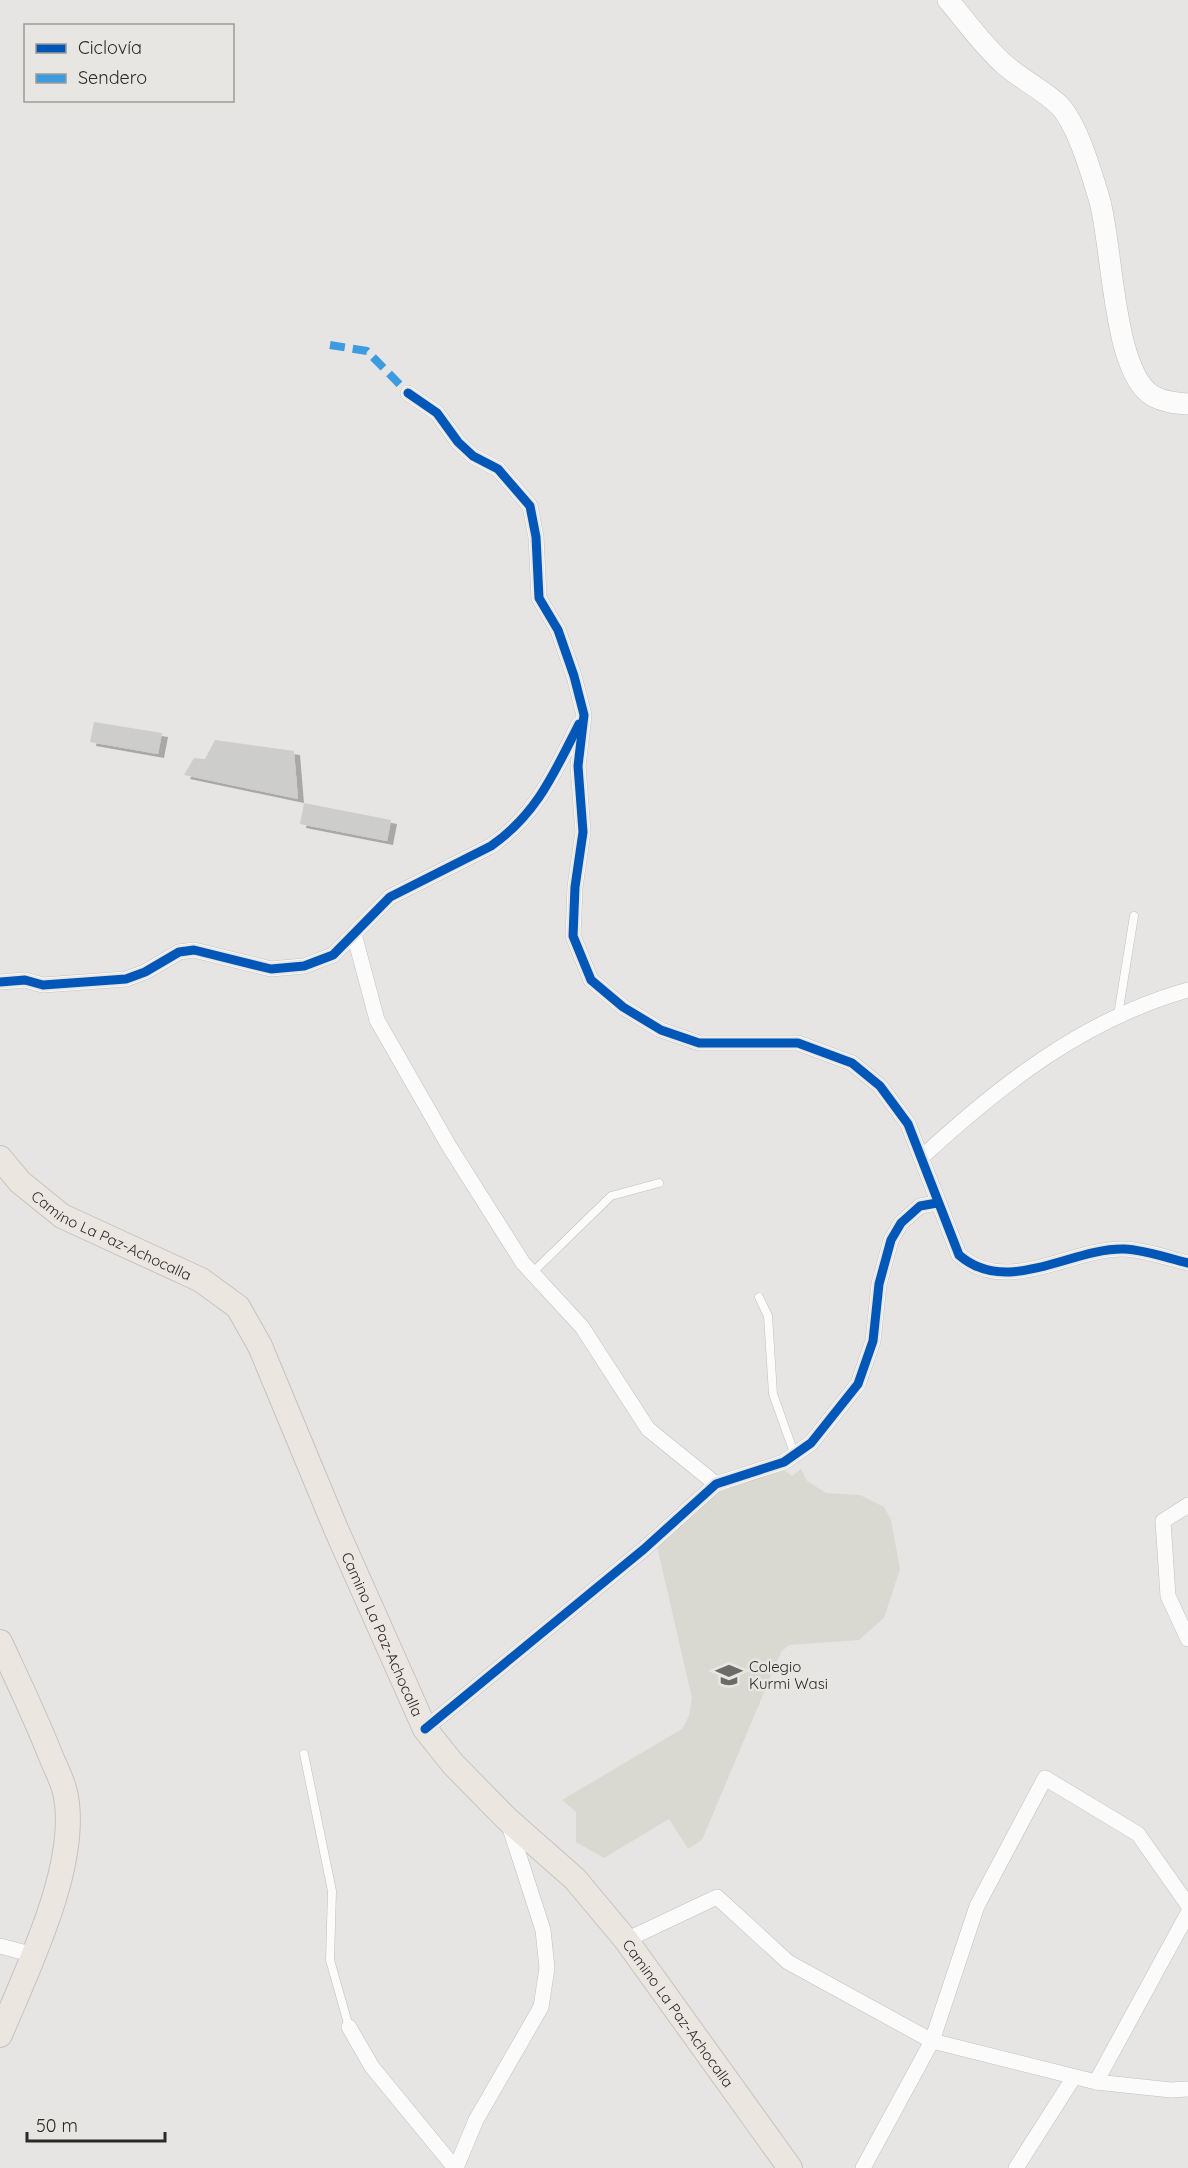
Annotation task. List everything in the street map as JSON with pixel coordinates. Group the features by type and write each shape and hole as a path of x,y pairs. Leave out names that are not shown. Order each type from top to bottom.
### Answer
{"main road":[{"path":"948,0 1005,65 1060,107 1077,139 1099,200 1110,251 1120,339 1134,373 1151,395 1170,403 1188,404"},
{"name":"Camino La Paz-Achocalla","path":"0,1158 20,1182 62,1216 201,1280 238,1308 260,1346 336,1529 425,1729 453,1764 507,1819 575,1879 626,1940 790,2168"},
{"path":"0,1642 39,1725 65,1792 69,1828 61,1874 34,1955 0,2035"}],"street":[{"path":"408,393 437,413 458,442 473,456 498,469 530,506 536,537 539,598 558,630 574,676 584,715 578,766 583,832 575,887 573,936 591,980 623,1007 661,1030 699,1043 798,1043 852,1063 880,1086 908,1124 959,1255 972,1266 991,1273 1010,1273 1104,1251 1124,1249 1188,1263"},
{"path":"0,982 25,980 43,985 126,979 146,972 179,952 194,950 271,969 304,966 333,955 390,897 505,836 540,800 584,715"},
{"path":"354,934 377,1020 449,1146 523,1263 582,1327 648,1429 716,1484"},
{"path":"922,1157 986,1099 1089,1028 1188,990"},
{"path":"425,1729 644,1549 716,1484 784,1462 811,1443 858,1384 873,1341 879,1284 891,1240 901,1224 920,1206 937,1203"},
{"path":"1188,1505 1163,1521 1168,1596 1188,1640"},
{"path":"863,2168 932,2041 977,1906 1045,1778 1138,1834 1188,1905"},
{"path":"349,2027 372,2067 455,2168 476,2120 541,2007 547,1968 543,1930 507,1819"},
{"path":"626,1940 717,1897 788,1962 932,2041 1096,2082 1170,2090 1188,2089"},
{"path":"1096,2082 1188,1913"},
{"path":"0,1946 34,1955"},
{"path":"1016,2168 1074,2077"}],"lane":[{"path":"1118,1015 1134,916"},
{"path":"532,1273 611,1196 659,1183"},
{"path":"759,1297 768,1316 773,1394 792,1450 790,1458"},
{"path":"304,1754 332,1891 330,1960 349,2027"}],"shaded area":[{"name":"Colegio Kurmi Wasi","path":"783,1469 792,1476 801,1469 807,1481 826,1493 860,1495 884,1507 891,1520 900,1569 884,1618 859,1640 789,1645 781,1652 702,1840 688,1849 669,1819 604,1858 576,1842 576,1812 562,1800 682,1729 689,1716 692,1698 657,1546 719,1492"}],"building":[{"path":"94,722 162,733 158,754 90,742"},
{"path":"215,740 294,751 298,799 184,775 194,758 205,759"},
{"path":"304,803 391,820 387,841 300,824"}],"marked path":[{"path":"330,345 367,351 408,393"}],"cycle path":[{"path":"408,393 437,413 458,442 473,456 498,469 530,506 536,537 539,598 558,630 574,676 584,715 578,766 583,832 575,887 573,936 591,980 623,1007 661,1030 699,1043 798,1043 852,1063 880,1086 908,1124 959,1255 978,1267 997,1272 1018,1271 1082,1255 1124,1249 1188,1263"},
{"path":"0,982 25,980 43,985 126,979 145,972 179,952 194,950 271,969 304,966 333,955 390,897 491,846 507,834 543,791 579,724"},
{"path":"425,1729 644,1549 716,1484 784,1462 811,1443 858,1384 873,1341 879,1284 891,1240 901,1223 920,1206 937,1203"}],"place":[{"name":"Colegio Kurmi Wasi","path":"729,1675"}]}
